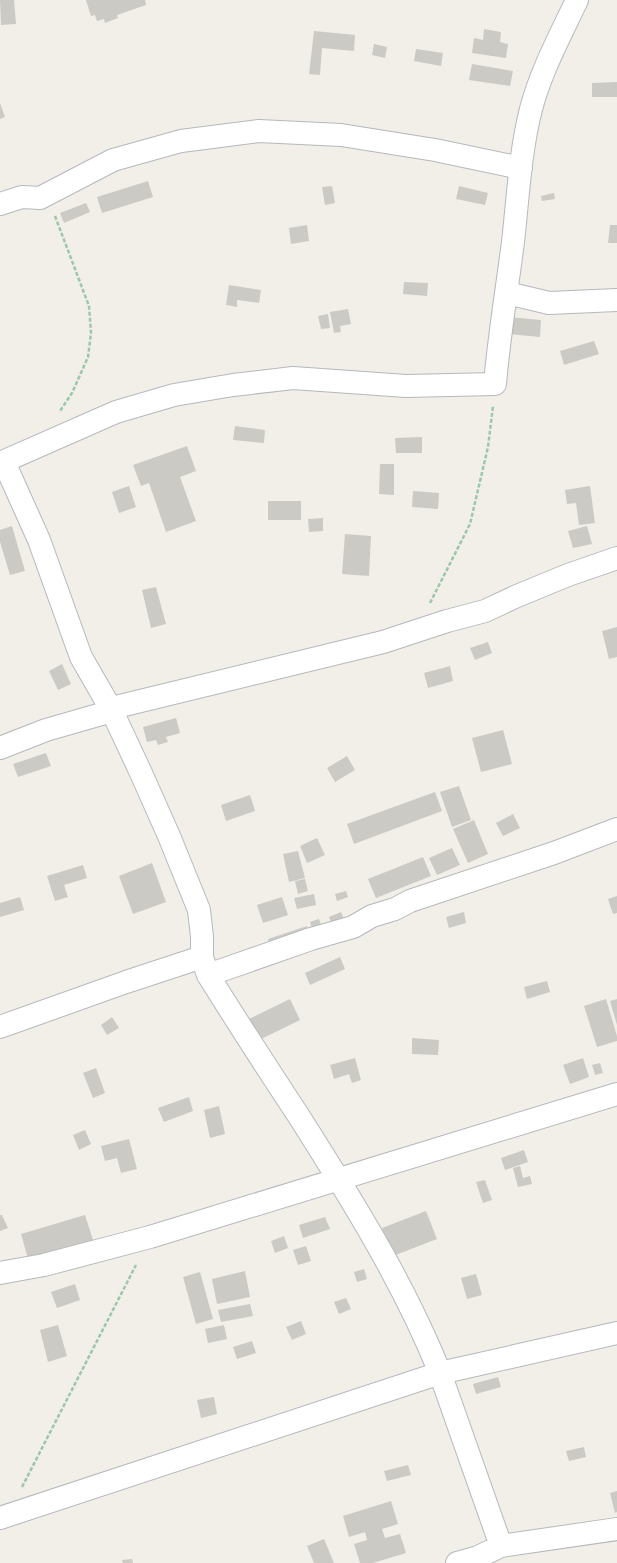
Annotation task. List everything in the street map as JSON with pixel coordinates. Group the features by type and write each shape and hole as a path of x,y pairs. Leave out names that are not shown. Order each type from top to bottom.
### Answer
{"street":[{"path":"501,1546 429,1345 394,1275 339,1180 204,966 199,910 142,773 112,711 81,657 39,540 2,463 116,412 174,395 233,385 293,378 406,386 495,384 524,144 531,110 543,73 576,0"},
{"path":"0,204 22,197 40,198 113,160 181,141 259,131 340,135 435,150 521,168"},
{"path":"507,293 549,303 617,300"},
{"path":"0,748 46,730 112,711 120,706 383,642 486,611 517,596 568,575 617,558"},
{"path":"0,1028 126,982 204,966 353,927 372,916 410,901 617,829"},
{"path":"0,1273 44,1266 150,1237 617,1094"},
{"path":"4,1517 440,1373 617,1333"},
{"path":"457,1563 478,1557 501,1546 617,1529"}],"path":[{"path":"40,198 51,206 89,306 91,334 88,357 72,393 56,417"},
{"path":"412,633 437,590 470,524 488,447 495,384"},
{"path":"4,1517 150,1237"}],"building":[{"path":"0,0 14,0 16,24 1,25"},
{"path":"86,0 145,0 146,5 117,15 118,18 105,23 104,19 97,21 95,15 91,16"},
{"path":"484,29 501,32 500,42 508,44 506,58 472,53 474,38 483,40"},
{"path":"314,31 355,35 354,51 322,48 320,75 309,74"},
{"path":"374,44 387,47 385,58 372,55"},
{"path":"416,49 443,53 441,66 414,61"},
{"path":"472,64 513,71 510,86 469,80"},
{"path":"617,82 617,97 592,97 592,83"},
{"path":"0,103 5,117 0,119"},
{"path":"148,181 153,197 102,213 97,197"},
{"path":"332,186 335,203 325,205 322,187"},
{"path":"459,186 488,193 485,205 456,199"},
{"path":"554,193 555,199 542,201 541,196"},
{"path":"86,203 90,212 64,223 60,213"},
{"path":"307,225 309,241 291,244 289,228"},
{"path":"610,225 617,225 617,243 608,243"},
{"path":"404,282 428,283 427,296 403,294"},
{"path":"229,285 261,290 259,303 237,300 237,307 226,305"},
{"path":"348,309 351,324 340,326 341,332 334,333 330,312"},
{"path":"328,314 330,328 321,329 318,316"},
{"path":"509,317 541,320 540,337 508,334"},
{"path":"594,341 599,354 564,365 560,351"},
{"path":"235,426 265,430 264,443 233,440"},
{"path":"422,437 422,453 396,453 395,438"},
{"path":"187,446 196,471 180,477 196,521 166,532 149,483 141,486 133,465"},
{"path":"380,464 394,464 394,495 379,494"},
{"path":"129,486 136,507 119,513 112,492"},
{"path":"590,486 595,523 579,525 576,503 567,504 565,490"},
{"path":"413,491 439,493 438,509 412,507"},
{"path":"268,501 301,501 301,520 268,520"},
{"path":"323,518 323,531 309,532 308,519"},
{"path":"12,526 25,571 10,575 0,542 0,530"},
{"path":"587,526 592,544 573,548 568,531"},
{"path":"345,534 371,536 369,576 342,574"},
{"path":"156,587 166,624 151,628 142,590"},
{"path":"617,627 617,657 609,659 602,631"},
{"path":"488,642 492,653 475,660 470,648"},
{"path":"62,664 71,684 58,690 49,671"},
{"path":"450,666 453,681 428,688 424,673"},
{"path":"176,718 180,733 166,737 168,742 158,745 156,740 147,742 143,727"},
{"path":"503,730 512,764 481,772 472,738"},
{"path":"46,753 51,766 18,777 13,764"},
{"path":"347,756 355,770 335,782 327,768"},
{"path":"459,786 471,820 452,827 440,792"},
{"path":"435,792 442,811 354,844 347,824"},
{"path":"250,795 255,811 226,821 221,805"},
{"path":"513,814 520,828 503,836 496,823"},
{"path":"474,820 488,854 468,863 453,829"},
{"path":"317,838 325,855 307,863 300,846"},
{"path":"452,848 460,865 437,875 429,858"},
{"path":"298,851 305,878 289,882 283,854"},
{"path":"423,857 431,876 376,898 368,879"},
{"path":"152,863 166,902 133,914 119,876"},
{"path":"83,865 87,878 64,885 68,897 55,901 47,876"},
{"path":"305,879 308,891 298,894 295,881"},
{"path":"346,891 348,897 337,901 335,894"},
{"path":"314,894 316,905 297,909 294,898"},
{"path":"617,896 617,913 613,914 608,899"},
{"path":"20,897 24,910 0,917 0,903"},
{"path":"282,897 288,915 263,923 257,905"},
{"path":"341,912 346,924 334,929 329,917"},
{"path":"464,912 466,923 449,928 446,917"},
{"path":"319,919 323,931 314,934 310,922"},
{"path":"307,926 311,937 271,950 268,939"},
{"path":"340,957 345,969 310,985 305,973"},
{"path":"547,981 550,992 527,999 524,987"},
{"path":"290,999 300,1020 259,1040 249,1019"},
{"path":"606,999 617,1036 617,1041 597,1047 584,1006"},
{"path":"617,999 617,1025 610,1001"},
{"path":"112,1017 119,1028 107,1035 101,1025"},
{"path":"412,1038 439,1040 438,1055 412,1054"},
{"path":"355,1058 361,1080 352,1083 349,1074 334,1079 330,1065"},
{"path":"583,1058 589,1077 570,1084 563,1065"},
{"path":"600,1063 603,1073 595,1075 592,1065"},
{"path":"96,1068 105,1093 93,1098 83,1073"},
{"path":"189,1097 193,1111 164,1122 158,1108"},
{"path":"219,1106 225,1134 210,1138 204,1110"},
{"path":"85,1130 91,1144 79,1150 73,1135"},
{"path":"129,1139 137,1169 121,1173 117,1158 105,1161 101,1146"},
{"path":"524,1150 528,1162 505,1170 501,1158"},
{"path":"520,1166 523,1178 530,1176 532,1184 518,1187 513,1168"},
{"path":"485,1180 492,1200 483,1203 476,1182"},
{"path":"426,1211 437,1239 393,1256 382,1228"},
{"path":"0,1215 2,1215 8,1228 0,1231"},
{"path":"85,1215 94,1243 29,1262 21,1234"},
{"path":"325,1217 330,1229 303,1238 299,1225"},
{"path":"284,1236 288,1248 275,1253 271,1241"},
{"path":"306,1246 311,1261 298,1265 293,1250"},
{"path":"364,1269 367,1279 357,1282 354,1272"},
{"path":"245,1271 250,1297 217,1304 212,1279"},
{"path":"200,1272 213,1319 196,1324 183,1277"},
{"path":"476,1274 482,1295 467,1299 461,1278"},
{"path":"75,1284 80,1300 57,1308 51,1292"},
{"path":"346,1298 351,1309 339,1314 334,1302"},
{"path":"250,1304 253,1316 221,1322 218,1310"},
{"path":"301,1321 306,1334 292,1340 286,1327"},
{"path":"58,1325 67,1356 48,1362 40,1330"},
{"path":"224,1325 227,1339 208,1343 205,1329"},
{"path":"252,1341 256,1353 237,1359 233,1347"},
{"path":"498,1377 501,1387 476,1394 473,1384"},
{"path":"214,1397 217,1414 201,1418 197,1400"},
{"path":"584,1447 586,1457 569,1461 566,1451"},
{"path":"408,1465 411,1475 387,1481 384,1471"},
{"path":"617,1491 617,1512 615,1513 610,1493"},
{"path":"391,1501 398,1524 382,1529 385,1538 400,1534 406,1553 373,1563 360,1563 354,1544 367,1540 365,1532 349,1537 343,1516"},
{"path":"324,1539 334,1563 314,1563 307,1546"},
{"path":"132,1559 133,1563 123,1563 122,1560"}]}
